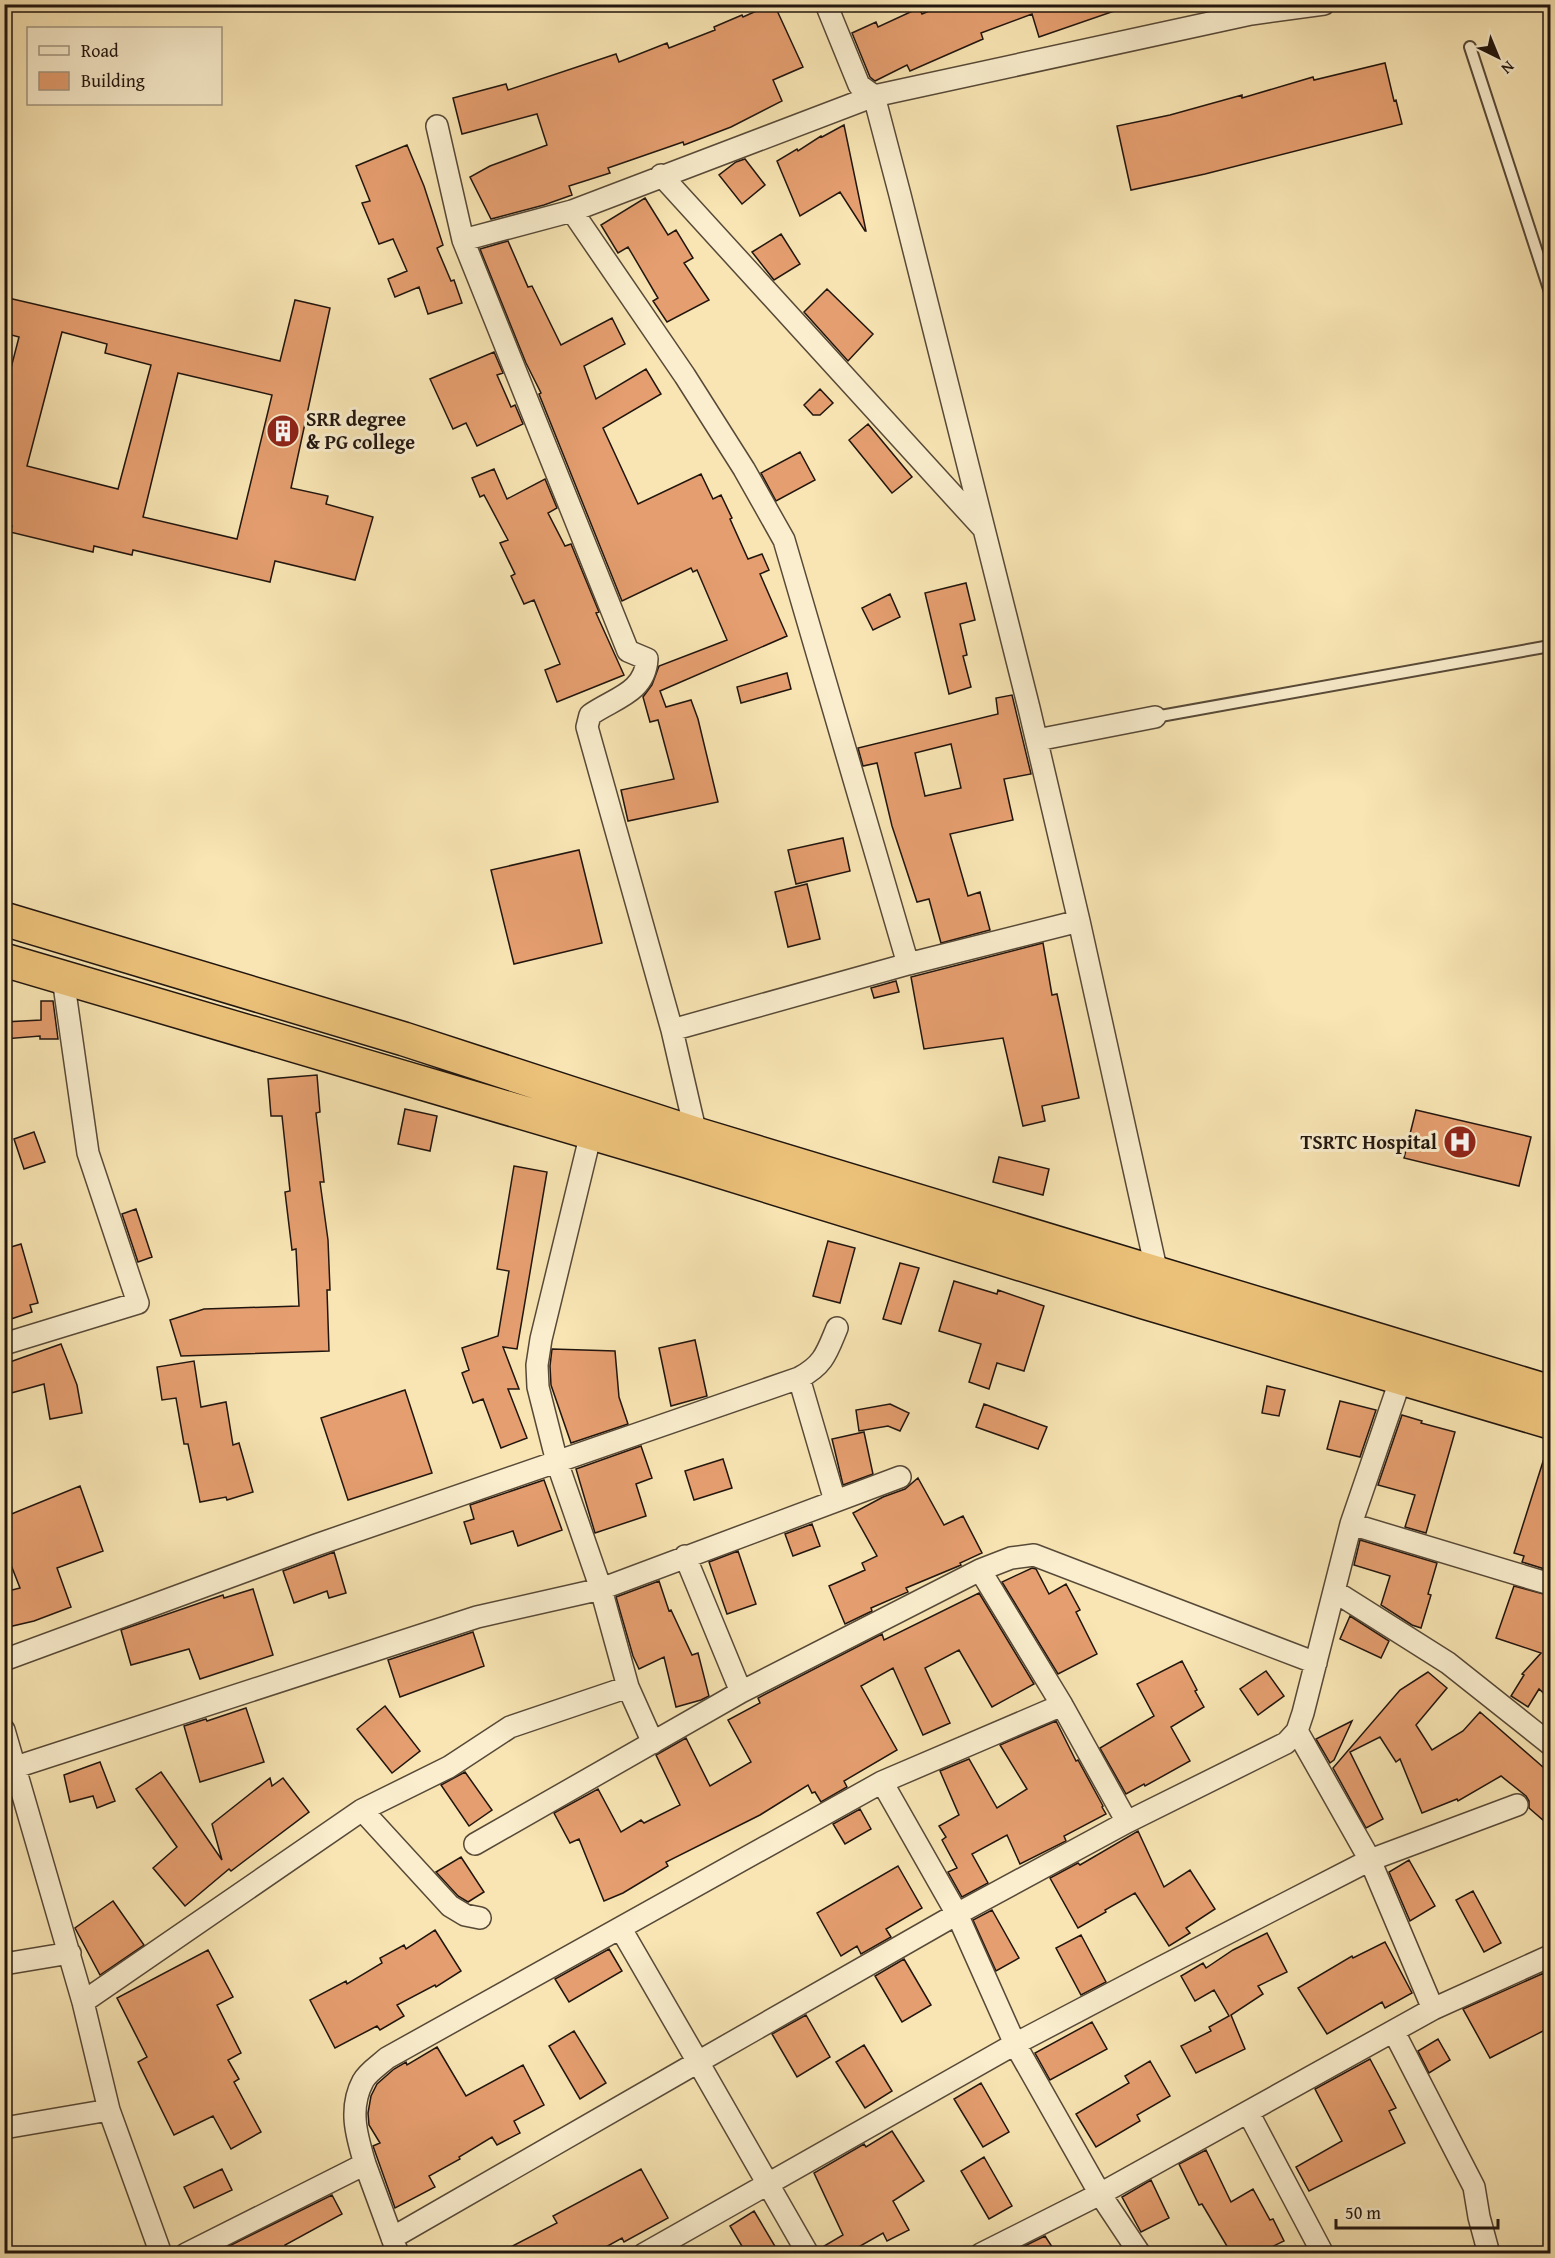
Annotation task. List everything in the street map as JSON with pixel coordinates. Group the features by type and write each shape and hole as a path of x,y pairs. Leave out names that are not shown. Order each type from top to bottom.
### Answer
{"highway":[{"path":"4,919 404,1039 696,1134 1551,1392"},
{"path":"4,960 591,1133 1551,1422"}],"street":[{"path":"826,4 859,85 873,96 1037,740 1156,1273"},
{"path":"463,240 572,211 873,96 1249,9 1324,4"},
{"path":"437,126 463,240 628,651 647,659 646,672 639,683 618,699 590,715 587,727 672,1030 696,1134"},
{"path":"662,175 985,530"},
{"path":"572,211 685,376 744,469 784,540 908,964"},
{"path":"1037,740 1155,717"},
{"path":"672,1030 908,964 1079,921"},
{"path":"4,1344 138,1303 88,1153 63,978"},
{"path":"591,1133 541,1339 537,1365 538,1387 557,1462 601,1589 628,1687 653,1743"},
{"path":"4,1660 316,1545 800,1378 813,1371 824,1359 837,1328"},
{"path":"800,1378 835,1501"},
{"path":"1062,1705 882,1782 387,2058 363,2080 355,2106 355,2130 395,2246 698,2062 957,1914 1127,1822 1286,1743 1297,1731 1350,1524 1401,1378"},
{"path":"13,1776 477,1617 601,1589 684,1556 900,1478"},
{"path":"1350,1524 1551,1584"},
{"path":"476,1844 741,1692 980,1570 1011,1558 1034,1554 1316,1663"},
{"path":"684,1556 741,1692"},
{"path":"980,1570 1062,1705 1127,1822"},
{"path":"1334,1591 1448,1663 1551,1744"},
{"path":"83,2002 362,1810 449,1767 510,1727 628,1687"},
{"path":"4,1730 13,1776 70,1953 109,2110 161,2253"},
{"path":"1297,1731 1370,1860 1433,2008"},
{"path":"882,1782 957,1914 1015,2044 1100,2194 1140,2253"},
{"path":"644,2253 1015,2044 1370,1860 1517,1805"},
{"path":"362,1810 450,1906 465,1915 480,1918"},
{"path":"621,1929 808,2253"},
{"path":"4,1964 70,1953"},
{"path":"981,2253 1100,2194 1394,2032 1433,2008 1551,1956"},
{"path":"1394,2032 1474,2187 1489,2253"},
{"path":"4,2128 109,2110"},
{"path":"1248,2112 1323,2253"},
{"path":"186,2253 365,2164"}],"lane":[{"path":"1470,47 1551,292"},
{"path":"1155,717 1551,646"}],"building":[{"path":"772,4 803,67 773,80 782,101 731,127 684,145 683,142 608,168 610,173 569,186 572,195 491,219 470,177 490,166 547,145 537,114 462,134 453,98 506,84 508,90 616,54 619,62 667,43 669,48"},
{"path":"946,4 1126,4 1126,7 1039,37 1032,14 981,33 983,39 910,71 907,65 875,81 870,77 852,33 876,22 878,27 919,8 922,14"},
{"path":"1385,63 1402,124 1205,174 1131,190 1117,126 1170,115 1242,95 1242,98 1313,77 1314,80"},
{"path":"844,125 866,231 840,192 800,216 777,161"},
{"path":"407,145 424,186 443,245 437,248 451,281 454,280 462,303 428,314 419,287 395,297 388,279 407,271 393,239 379,244 362,203 370,201 356,166"},
{"path":"745,159 765,185 742,204 719,175 736,162"},
{"path":"645,198 668,235 676,230 693,258 684,263 709,300 667,322 653,301 658,298 628,247 618,253 601,225"},
{"path":"781,234 800,264 774,280 752,252"},
{"path":"508,241 528,287 532,286 561,345 612,318 625,344 584,366 596,399 646,369 661,394 603,428 638,504 701,474 713,499 721,495 748,559 762,554 769,570 760,574 787,636 660,691 666,707 691,700 698,719 718,802 628,821 621,790 674,779 658,720 650,722 643,697 652,685 659,666 727,640 697,570 693,572 691,568 622,601 539,394 541,393 526,363 480,249"},
{"path":"827,289 873,334 848,361 804,312"},
{"name":"SRR degree & PG college","path":"4,297 280,361 295,300 330,308 291,488 328,496 326,504 373,517 355,580 275,561 270,582 133,550 132,555 94,546 93,552 10,532 12,526 4,523 4,395 19,337 4,333","holes":["62,332 107,344 105,353 151,365 118,489 27,466","178,373 272,395 237,539 143,517"]},
{"path":"494,352 503,373 497,375 511,407 515,405 523,424 477,446 466,423 453,429 430,379"},
{"path":"820,389 833,403 820,415 813,415 804,405"},
{"path":"868,424 912,477 892,493 849,440"},
{"path":"800,452 815,480 776,501 761,473"},
{"path":"494,469 507,499 545,479 557,508 548,513 565,546 571,544 599,612 596,613 624,675 557,702 545,670 560,664 534,600 524,604 511,576 515,574 500,543 508,540 484,495 480,497 472,478"},
{"path":"966,583 975,620 960,624 967,655 963,656 971,687 949,694 925,593"},
{"path":"890,594 900,617 873,630 862,608"},
{"path":"787,673 791,689 741,703 737,687"},
{"path":"1012,695 1031,774 1004,779 1013,820 950,834 968,896 980,892 990,930 941,943 929,899 917,902 892,826 877,763 863,766 858,748 998,714 996,698","holes":["951,744 961,788 925,796 915,753"]},
{"path":"843,838 850,871 796,884 788,850"},
{"path":"579,850 602,943 514,964 491,870"},
{"path":"807,884 820,939 788,947 775,892"},
{"path":"1043,943 1052,995 1057,994 1079,1098 1042,1106 1045,1121 1023,1126 1003,1038 924,1049 911,977"},
{"path":"896,981 899,992 874,998 871,988"},
{"path":"41,1001 53,1001 58,1039 40,1039 40,1036 4,1039 4,1022 41,1020"},
{"path":"317,1075 320,1112 316,1113 324,1182 320,1182 328,1240 329,1351 181,1356 170,1320 204,1309 299,1306 296,1249 292,1250 285,1192 290,1191 282,1116 271,1116 268,1079"},
{"path":"405,1109 437,1116 430,1151 398,1144"},
{"path":"1416,1110 1531,1137 1519,1186 1404,1158"},
{"path":"34,1132 45,1162 24,1169 14,1139"},
{"path":"999,1157 1049,1169 1043,1195 993,1182"},
{"path":"514,1166 547,1172 517,1349 503,1347 519,1389 508,1389 527,1438 501,1448 483,1399 473,1403 462,1373 469,1370 462,1348 498,1336 509,1271 497,1269"},
{"path":"136,1209 152,1257 138,1262 122,1214"},
{"path":"828,1241 855,1248 840,1303 813,1296"},
{"path":"21,1244 38,1303 30,1305 32,1312 11,1319 4,1299 4,1249"},
{"path":"900,1263 919,1268 901,1324 883,1319"},
{"path":"954,1281 997,1294 998,1290 1044,1306 1024,1371 997,1363 989,1389 969,1382 981,1344 939,1331"},
{"path":"695,1340 707,1396 671,1406 659,1348"},
{"path":"61,1344 77,1385 82,1413 50,1419 44,1384 4,1395 4,1364"},
{"path":"552,1349 615,1351 619,1397 628,1424 571,1443 551,1385"},
{"path":"194,1361 201,1407 226,1402 233,1445 239,1443 253,1492 227,1500 226,1497 200,1502 188,1444 184,1444 176,1398 162,1400 157,1367"},
{"path":"1267,1386 1285,1390 1279,1416 1262,1413"},
{"path":"405,1390 432,1473 348,1500 321,1418"},
{"path":"1340,1401 1376,1410 1360,1457 1327,1449"},
{"path":"890,1404 909,1413 900,1431 888,1426 859,1431 856,1410"},
{"path":"984,1404 1047,1427 1038,1449 976,1427"},
{"path":"1402,1415 1422,1421 1421,1423 1455,1432 1426,1533 1405,1527 1415,1495 1378,1485"},
{"path":"864,1432 873,1474 843,1485 832,1439"},
{"path":"641,1446 652,1478 636,1484 646,1516 595,1533 576,1469"},
{"path":"1547,1449 1551,1450 1551,1571 1522,1562 1524,1556 1514,1553"},
{"path":"723,1459 732,1488 694,1500 685,1471"},
{"path":"918,1478 944,1525 963,1516 982,1553 960,1563 961,1565 906,1588 908,1592 871,1608 872,1611 845,1624 829,1586 865,1570 862,1563 877,1556 853,1513 883,1497 905,1489"},
{"path":"544,1480 562,1530 518,1546 513,1531 471,1544 464,1522 474,1519 470,1505"},
{"path":"80,1486 103,1551 57,1568 71,1607 34,1621 4,1628 4,1592 20,1588 4,1547 4,1517"},
{"path":"812,1524 820,1546 793,1556 785,1534"},
{"path":"1360,1540 1437,1563 1428,1594 1431,1595 1421,1628 1412,1625 1381,1605 1390,1576 1354,1565"},
{"path":"738,1551 756,1604 727,1614 709,1562"},
{"path":"334,1552 346,1593 329,1598 327,1591 294,1603 283,1571"},
{"path":"1032,1568 1036,1569 1049,1594 1066,1584 1080,1610 1076,1612 1097,1654 1058,1674 1002,1582"},
{"path":"659,1581 669,1611 671,1610 692,1655 698,1653 709,1696 676,1707 664,1657 639,1669 616,1597"},
{"path":"1514,1586 1551,1596 1551,1700 1539,1689 1528,1707 1511,1696 1524,1675 1522,1674 1541,1653 1496,1638"},
{"path":"253,1589 273,1655 200,1679 189,1649 131,1665 121,1630 223,1595 224,1598"},
{"path":"979,1593 1034,1684 992,1707 959,1650 925,1668 950,1723 923,1735 893,1668 861,1686 897,1750 844,1781 847,1787 821,1802 808,1785 760,1815 666,1862 668,1866 623,1893 604,1901 579,1839 570,1843 554,1813 598,1789 621,1832 641,1820 644,1823 680,1805 656,1755 686,1738 710,1786 751,1762 728,1720 760,1703 758,1698 882,1634 884,1640"},
{"path":"1350,1616 1389,1641 1381,1658 1340,1639"},
{"path":"473,1632 484,1666 400,1697 388,1660"},
{"path":"1182,1661 1204,1707 1171,1727 1190,1761 1126,1794 1100,1748 1154,1716 1137,1684"},
{"path":"1266,1671 1284,1696 1258,1715 1240,1689"},
{"path":"1428,1672 1447,1688 1416,1725 1432,1750 1463,1731 1480,1712 1551,1774 1551,1827 1529,1808 1526,1796 1501,1776 1458,1801 1457,1799 1422,1813 1400,1759 1396,1762 1380,1737 1350,1752 1383,1819 1366,1828 1333,1768 1400,1690"},
{"path":"385,1706 420,1751 392,1773 357,1729"},
{"path":"246,1708 264,1762 200,1782 184,1726"},
{"path":"1056,1721 1106,1814 1064,1836 1066,1841 1020,1864 1007,1835 972,1854 988,1883 962,1897 948,1872 957,1868 942,1840 946,1837 939,1826 959,1815 940,1771 969,1759 997,1808 1027,1789 1000,1745"},
{"path":"1352,1721 1334,1760 1330,1763 1316,1739"},
{"path":"100,1762 115,1801 97,1808 93,1796 70,1802 64,1775"},
{"path":"161,1772 222,1860 212,1824 270,1778 272,1786 283,1778 309,1812 231,1871 229,1869 185,1906 153,1868 177,1847 136,1789"},
{"path":"465,1772 492,1810 469,1826 441,1785"},
{"path":"860,1809 871,1829 845,1844 833,1824"},
{"path":"1138,1831 1164,1887 1190,1870 1215,1909 1186,1928 1190,1933 1169,1946 1135,1893 1078,1928 1050,1878 1078,1863 1080,1865"},
{"path":"461,1857 484,1892 468,1902 458,1896 436,1872"},
{"path":"1409,1860 1435,1906 1410,1921 1389,1872"},
{"path":"898,1866 922,1908 886,1929 891,1937 861,1954 857,1946 841,1956 817,1913"},
{"path":"1473,1891 1501,1943 1484,1952 1456,1900"},
{"path":"113,1901 144,1945 100,1975 75,1928"},
{"path":"992,1910 1019,1958 996,1971 973,1920"},
{"path":"435,1930 461,1971 436,1987 435,1985 397,2005 404,2016 380,2030 377,2026 335,2048 310,2000 346,1981 347,1984 382,1963 380,1958 404,1945 406,1949"},
{"path":"1267,1933 1287,1972 1258,1986 1263,1994 1231,2015 1245,2049 1196,2073 1181,2046 1211,2031 1209,2027 1229,2016 1214,1990 1195,2001 1181,1976 1203,1963 1206,1968 1233,1950"},
{"path":"1081,1935 1106,1982 1081,1995 1056,1948"},
{"path":"1385,1942 1412,1993 1385,2008 1382,2002 1327,2034 1298,1988 1352,1956 1353,1958"},
{"path":"609,1949 622,1971 569,2002 555,1979"},
{"path":"208,1950 233,1997 217,2005 241,2053 228,2060 239,2079 234,2082 261,2132 231,2149 213,2116 174,2135 138,2062 147,2057 117,1998"},
{"path":"904,1959 931,2005 902,2022 875,1976"},
{"path":"1544,1973 1551,1984 1551,2027 1490,2058 1463,2009"},
{"path":"806,2015 830,2057 797,2077 772,2034"},
{"path":"1092,2022 1107,2049 1050,2080 1035,2053"},
{"path":"574,2031 606,2083 580,2099 549,2046"},
{"path":"1438,2039 1450,2060 1429,2073 1418,2051"},
{"path":"864,2045 892,2091 865,2108 836,2062"},
{"path":"437,2047 466,2096 523,2065 544,2105 514,2121 520,2133 497,2145 492,2137 459,2157 460,2159 429,2176 435,2187 395,2208 373,2146 380,2143 369,2125 368,2113 371,2096 377,2084 394,2069 406,2062 407,2065"},
{"path":"1370,2059 1396,2108 1389,2111 1405,2143 1309,2191 1296,2167 1342,2141 1315,2089"},
{"path":"1150,2061 1170,2096 1137,2115 1140,2121 1096,2147 1076,2114 1129,2083 1125,2076"},
{"path":"981,2083 1009,2132 983,2147 954,2099"},
{"path":"892,2131 924,2181 893,2201 909,2230 887,2241 883,2233 848,2253 821,2253 819,2249 843,2235 814,2173 864,2144 866,2147"},
{"path":"1206,2150 1231,2202 1253,2189 1270,2220 1273,2219 1284,2241 1259,2253 1231,2253 1202,2204 1199,2205 1179,2164"},
{"path":"984,2157 1012,2206 989,2219 961,2171"},
{"path":"222,2169 232,2190 194,2208 184,2187"},
{"path":"641,2169 668,2218 624,2242 622,2238 595,2253 499,2253 557,2223 553,2216"},
{"path":"1151,2180 1169,2218 1141,2232 1122,2197"},
{"path":"332,2195 342,2214 285,2245 289,2253 215,2253"},
{"path":"754,2211 779,2253 746,2253 730,2226"},
{"path":"1045,2236 1056,2253 1010,2253"}],"place":[{"name":"SRR degree & PG college","path":"283,431"},
{"name":"TSRTC Hospital","path":"1460,1142"}]}
